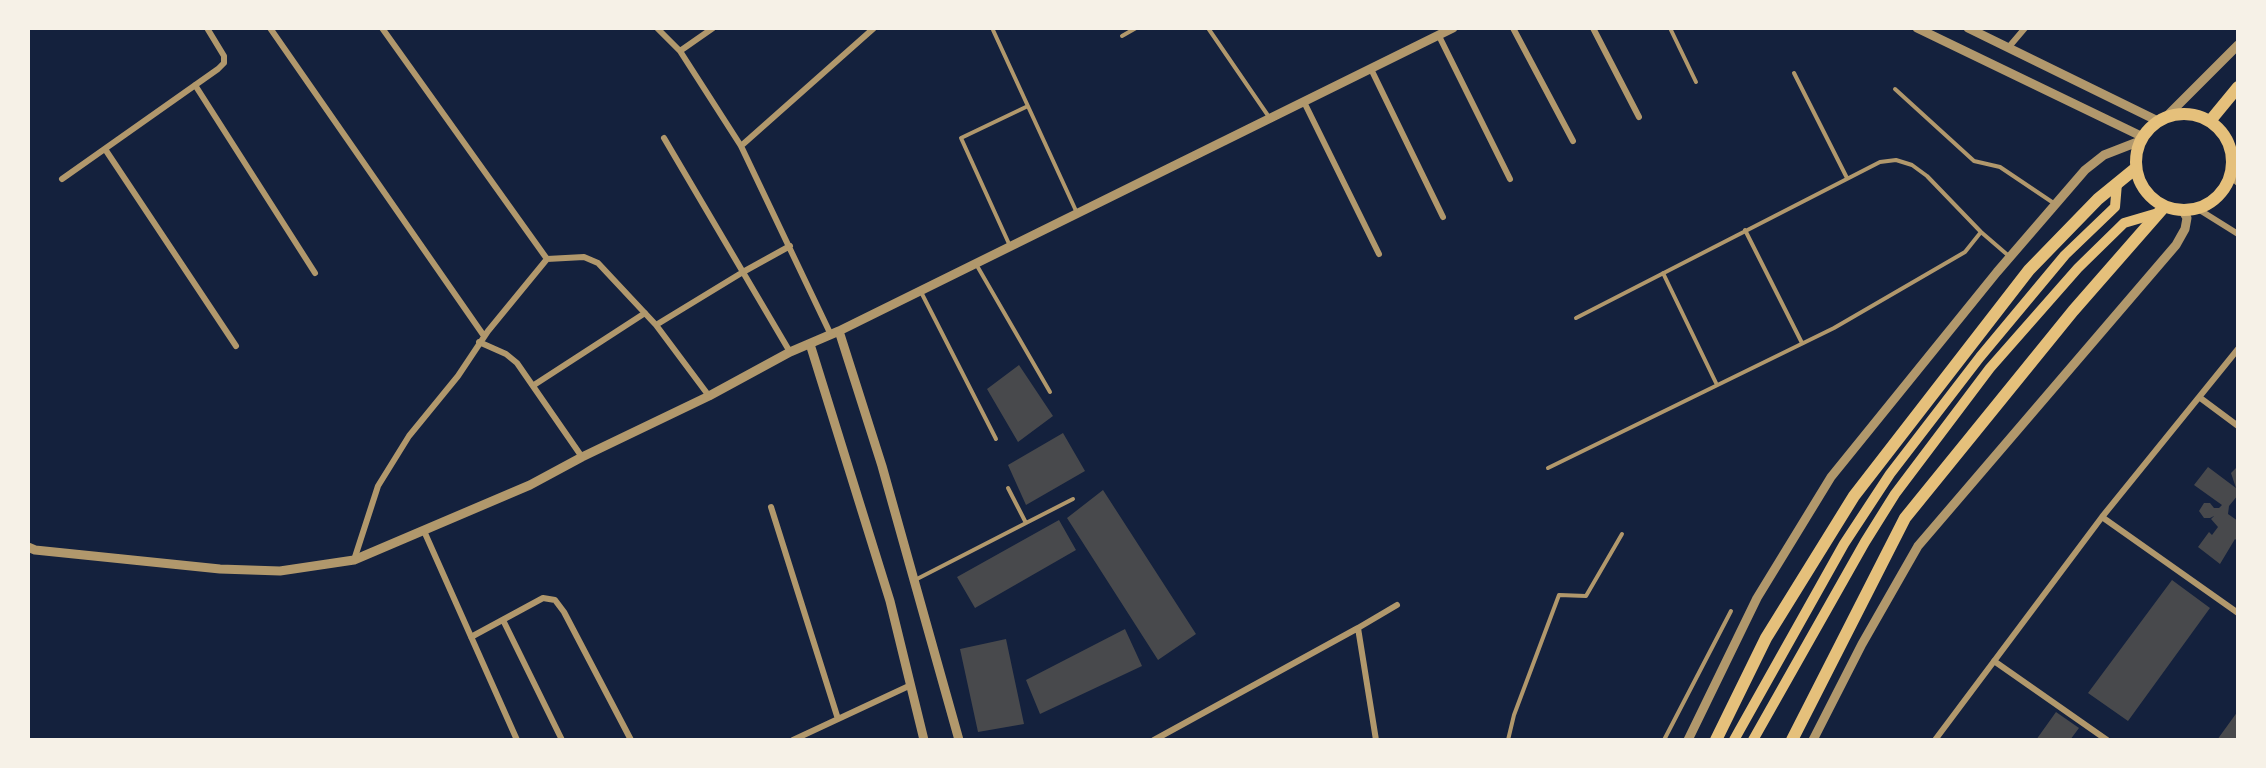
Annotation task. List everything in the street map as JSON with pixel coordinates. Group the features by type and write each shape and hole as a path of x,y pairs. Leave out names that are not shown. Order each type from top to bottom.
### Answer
{"main road":[{"path":"2210,121 2238,87"},
{"path":"1753,740 1865,542 1895,494 1990,368 2078,268 2124,223 2161,210 2198,209 2212,202 2223,191 2235,172 2232,154 2229,143 2221,130 2210,121 2188,114 2162,119 2142,139 2136,154 2136,168 2140,184 2161,210"},
{"path":"2229,143 2238,133"},
{"path":"1716,740 1766,638 1854,496 2029,270 2117,183 2136,168"},
{"path":"1734,740 1844,544 1890,474 1980,357 2058,264 2115,207 2117,183"},
{"path":"1792,740 1905,518 2073,311 2161,210"}],"street":[{"path":"62,179 224,63 224,56 207,28"},
{"path":"270,28 484,336"},
{"path":"382,28 547,259"},
{"path":"657,28 680,51 741,146 835,333 882,466 959,740"},
{"path":"680,51 713,28"},
{"path":"741,146 874,28"},
{"path":"28,548 220,569 280,571 354,560 530,485 582,457 709,396 790,352 921,291 1453,28"},
{"path":"1513,28 1573,141"},
{"path":"1593,28 1639,117"},
{"path":"1917,28 2142,139"},
{"path":"1968,28 2162,119 2238,45"},
{"path":"2008,48 2025,28"},
{"path":"1439,36 1510,179"},
{"path":"1371,69 1443,217"},
{"path":"195,85 315,273"},
{"path":"1304,102 1379,254"},
{"path":"664,138 790,352"},
{"path":"1688,740 1757,598 1831,477 2056,204 2104,155 2142,139"},
{"path":"105,149 236,346"},
{"path":"2198,209 2238,234"},
{"path":"1813,740 1862,644 1918,546 2176,245 2187,218 2184,211"},
{"path":"656,325 790,246"},
{"path":"354,560 378,486 409,436 458,376 479,342 547,259 584,257 598,263 656,325 709,396"},
{"path":"534,385 645,313"},
{"path":"479,342 512,359 534,385 582,457"},
{"path":"810,344 890,601 924,740"},
{"path":"1935,740 2102,517 2238,350"},
{"path":"2199,397 2238,426"},
{"path":"771,507 837,719"},
{"path":"2102,517 2238,613"},
{"path":"424,531 517,740"},
{"path":"471,637 543,598 555,600 564,612 631,740"},
{"path":"1154,740 1397,605"},
{"path":"503,620 562,740"},
{"path":"1358,628 1376,740"},
{"path":"1994,661 2107,740"},
{"path":"794,740 911,685"}],"lane":[{"path":"1122,36 1136,28"},
{"path":"1208,28 1270,119"},
{"path":"1670,28 1696,82"},
{"path":"993,30 1077,214"},
{"path":"1794,74 1847,178"},
{"path":"1895,89 1974,161 2000,167 2056,204"},
{"path":"1011,246 961,138 1028,106"},
{"path":"1576,318 1881,162 1896,160 1912,165 1927,176 1981,232 2010,257"},
{"path":"1745,230 1802,343"},
{"path":"1548,468 1834,328 1965,252 1981,232"},
{"path":"976,264 1050,392"},
{"path":"1663,273 1717,385"},
{"path":"921,291 996,439"},
{"path":"1008,488 1026,523"},
{"path":"914,581 1073,499"},
{"path":"1508,740 1514,715 1558,595 1586,596 1622,534"},
{"path":"1664,740 1731,611"}],"building":[{"path":"1019,365 1053,416 1018,442 987,389"},
{"path":"1063,433 1085,471 1026,505 1008,465"},
{"path":"2238,466 2238,495 2229,506 2228,514 2238,521 2238,541 2235,539 2220,564 2198,547 2209,532 2212,535 2218,527 2211,519 2214,516 2204,518 2199,511 2204,503 2210,503 2214,508 2222,505 2194,485 2208,467 2236,488 2231,473"},
{"path":"1103,490 1196,634 1158,660 1067,518"},
{"path":"1059,520 1076,550 975,608 957,577"},
{"path":"2172,580 2210,608 2128,721 2088,693"},
{"path":"1125,629 1142,666 1040,714 1026,680"},
{"path":"1006,639 1024,724 978,732 960,649"},
{"path":"2238,711 2238,740 2217,740"},
{"path":"2056,712 2079,728 2070,740 2036,740"}]}
